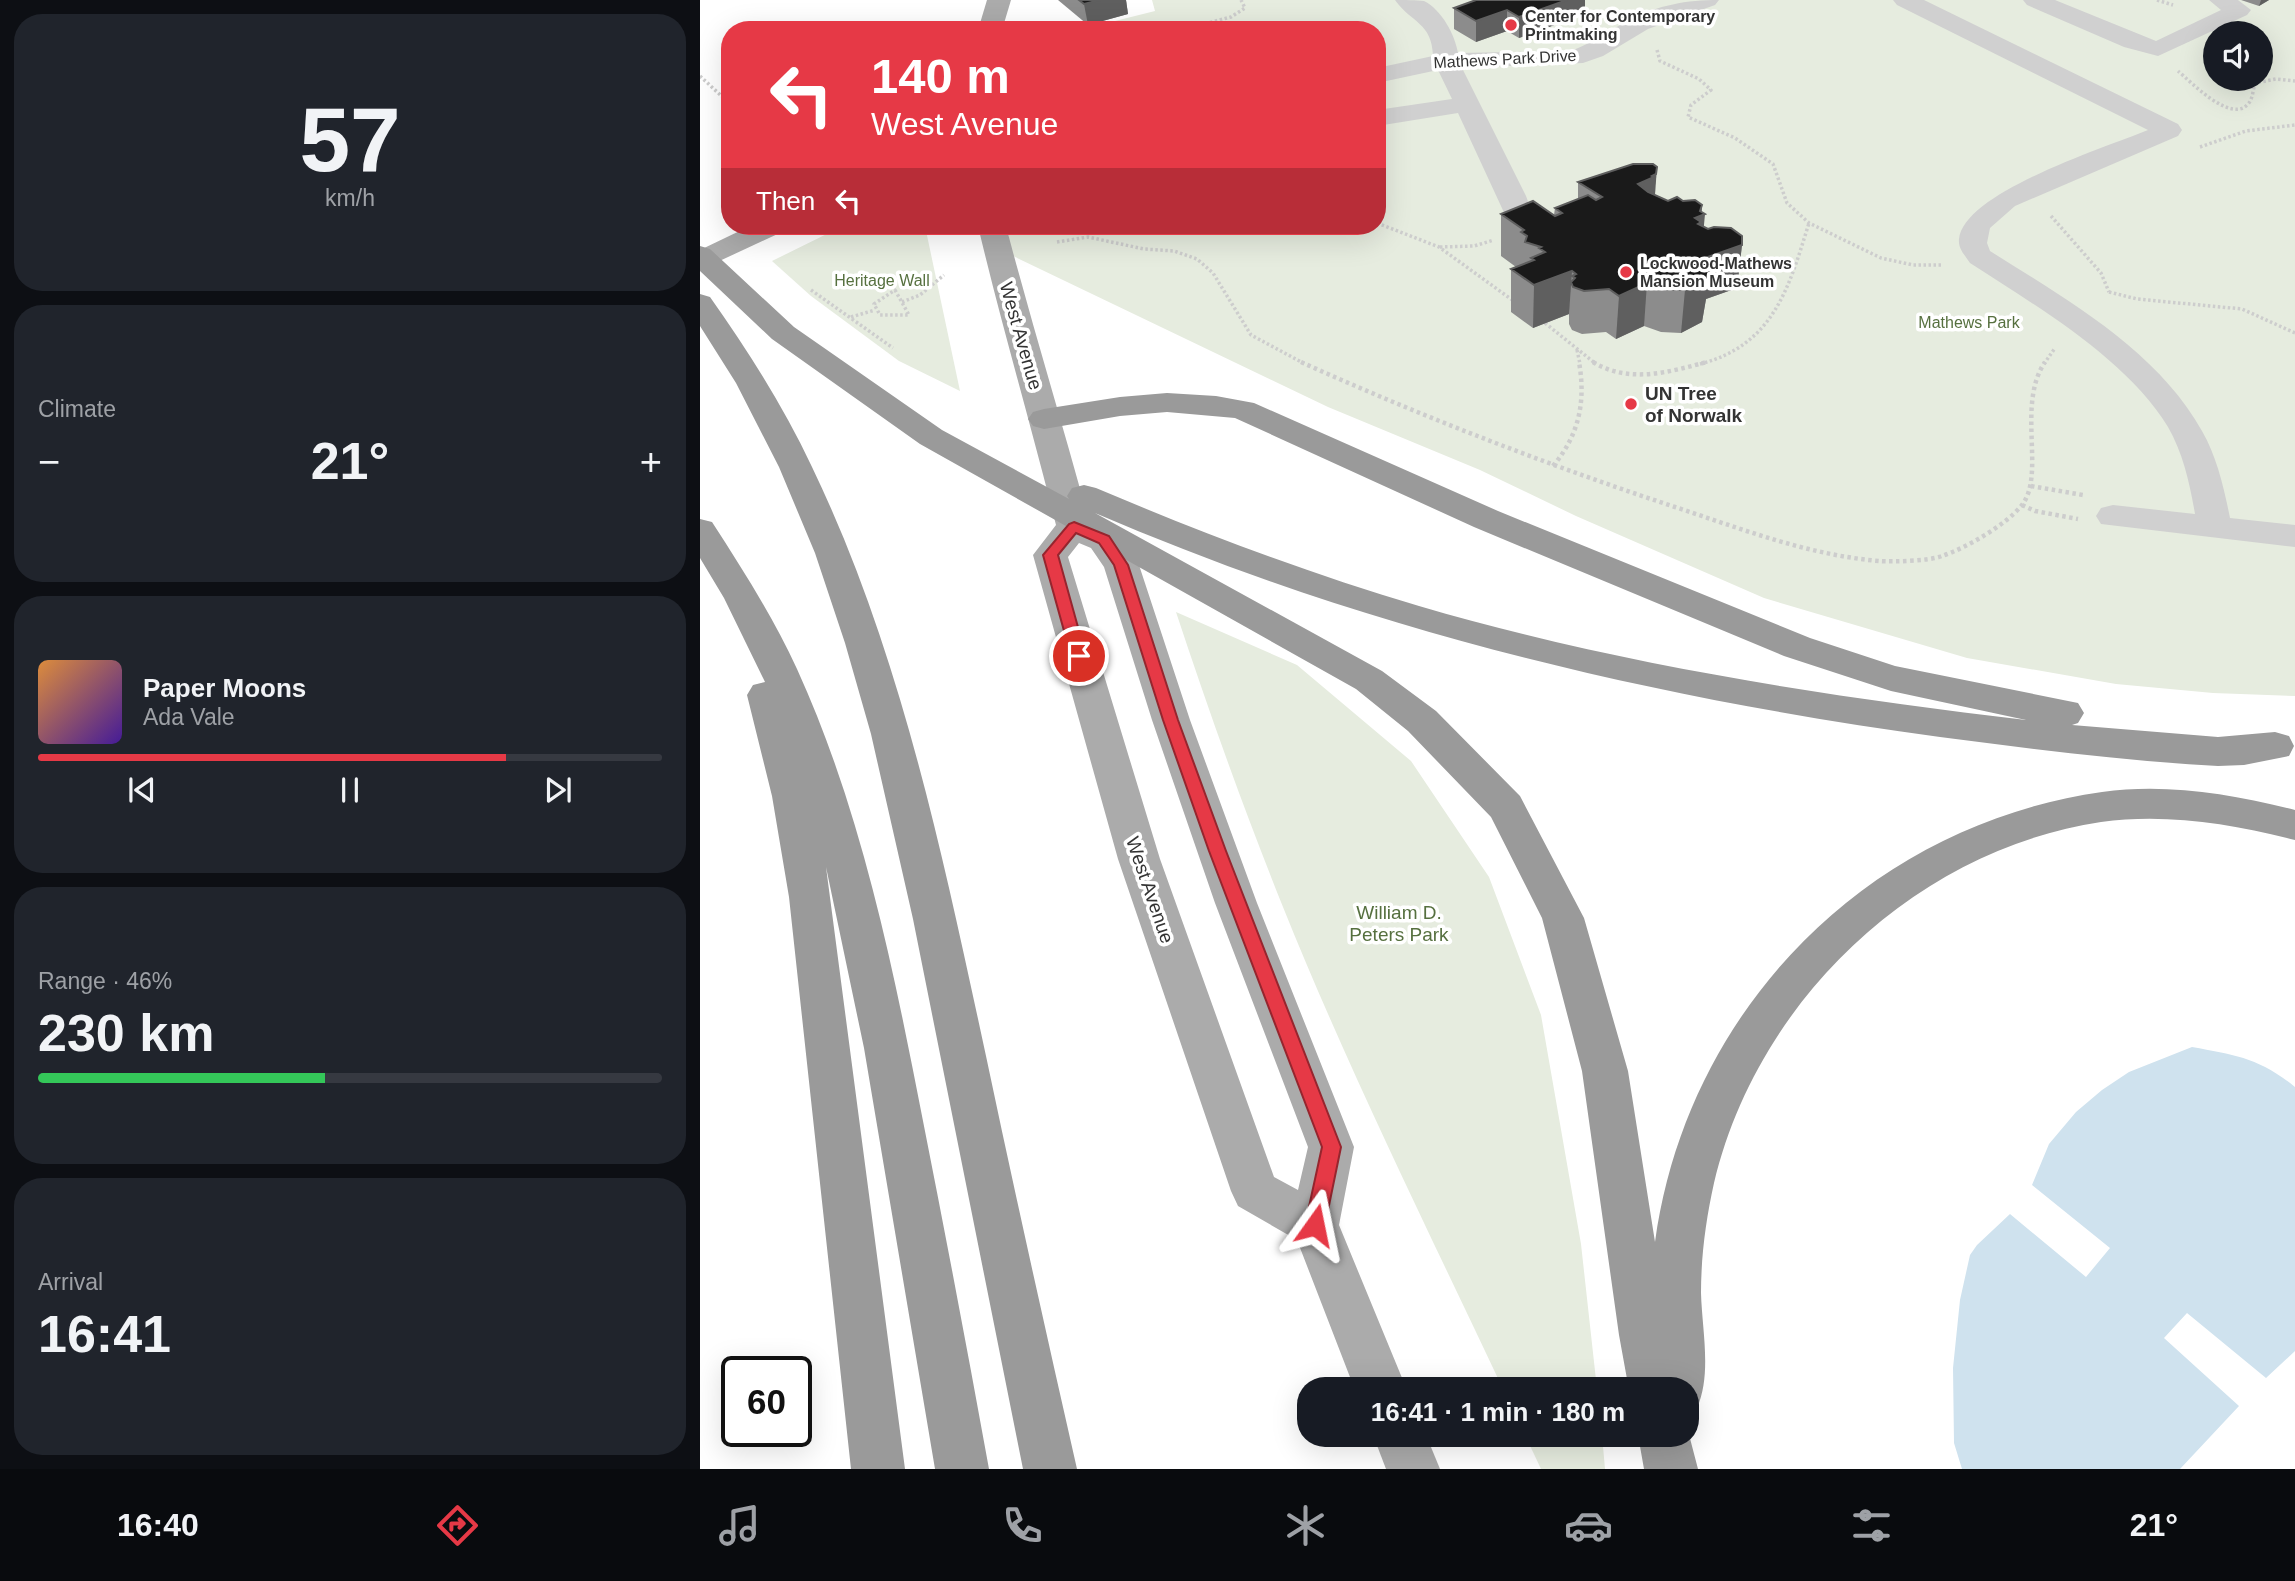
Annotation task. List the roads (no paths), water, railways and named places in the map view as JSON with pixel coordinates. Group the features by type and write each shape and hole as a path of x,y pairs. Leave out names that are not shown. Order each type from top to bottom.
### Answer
{"highway":[{"path":"700,255 748,376 795,466 840,572 878,688 938,937 1050,1469"},
{"path":"716,295 783,333 922,431 1246,564 1348,599 1479,636 1593,663 1859,714 2093,741 2228,752 2285,746"},
{"path":"1044,419 1127,405 1172,401 1204,402 1242,410 1486,519 1797,647 1867,670 1955,693 2030,708 2229,735 2285,746"},
{"path":"973,454 1369,680 1422,721 1506,807 1563,918 1605,1071 1652,1377"},
{"path":"700,530 749,611 778,668 806,736 851,883 889,1057 962,1469"},
{"path":"700,539 736,614 759,674 781,745 796,815 821,986 878,1469"},
{"path":"1679,1377 1677,1261 1697,1159 1720,1098 1754,1030 1788,984 1829,940 1895,885 1935,863 1987,839 2061,815 2102,807 2160,804 2223,809 2295,825"},
{"path":"1666,1447 1671,1469"},
{"path":"1679,1447 1680,1469"}],"main road":[{"path":"993,21 999,0"},
{"path":"700,261 753,235"},
{"name":"West Avenue","path":"994,235 1021,343 1074,527 1050,555 1139,859 1255,1191 1315,1225"},
{"path":"1074,527 1104,540 1121,565 1171,720 1222,864 1331,1147 1315,1225 1376,1377"},
{"path":"1404,1447 1413,1469"}],"street":[{"name":"Mathews Park Drive","path":"1386,74 1446,61 1574,58 1594,51 1651,19 1707,0"},
{"path":"1905,0 2169,130 2014,195 1999,205 1976,229 1971,241 1973,250 1980,257 2059,308 2120,357 2172,409 2184,426 2202,467 2214,527"},
{"path":"2035,0 2133,42 2158,48 2239,10 2221,0"},
{"path":"1425,4 1447,45 1446,61 1512,196 1523,226"},
{"path":"1386,117 1466,104"},
{"path":"2096,511 2295,536"}],"water":[{"path":"2192,1047 2246,1059 2270,1070 2295,1087 2295,1351 2266,1378 2187,1313 2164,1338 2239,1406 2180,1469 1962,1469 1954,1443 1953,1368 1960,1300 1970,1255 2010,1214 2086,1277 2110,1248 2032,1185 2049,1144 2076,1112 2102,1090 2129,1072"}],"place":[{"name":"Center for Contemporary Printmaking","path":"1511,25"},
{"name":"Lockwood-Mathews Mansion Museum","path":"1626,272"},
{"name":"UN Tree of Norwalk","path":"1631,404"}],"park label":[{"name":"Heritage Wall","path":"882,280"},
{"name":"Mathews Park","path":"1969,322"},
{"name":"William D. Peters Park","path":"1399,923"}]}
